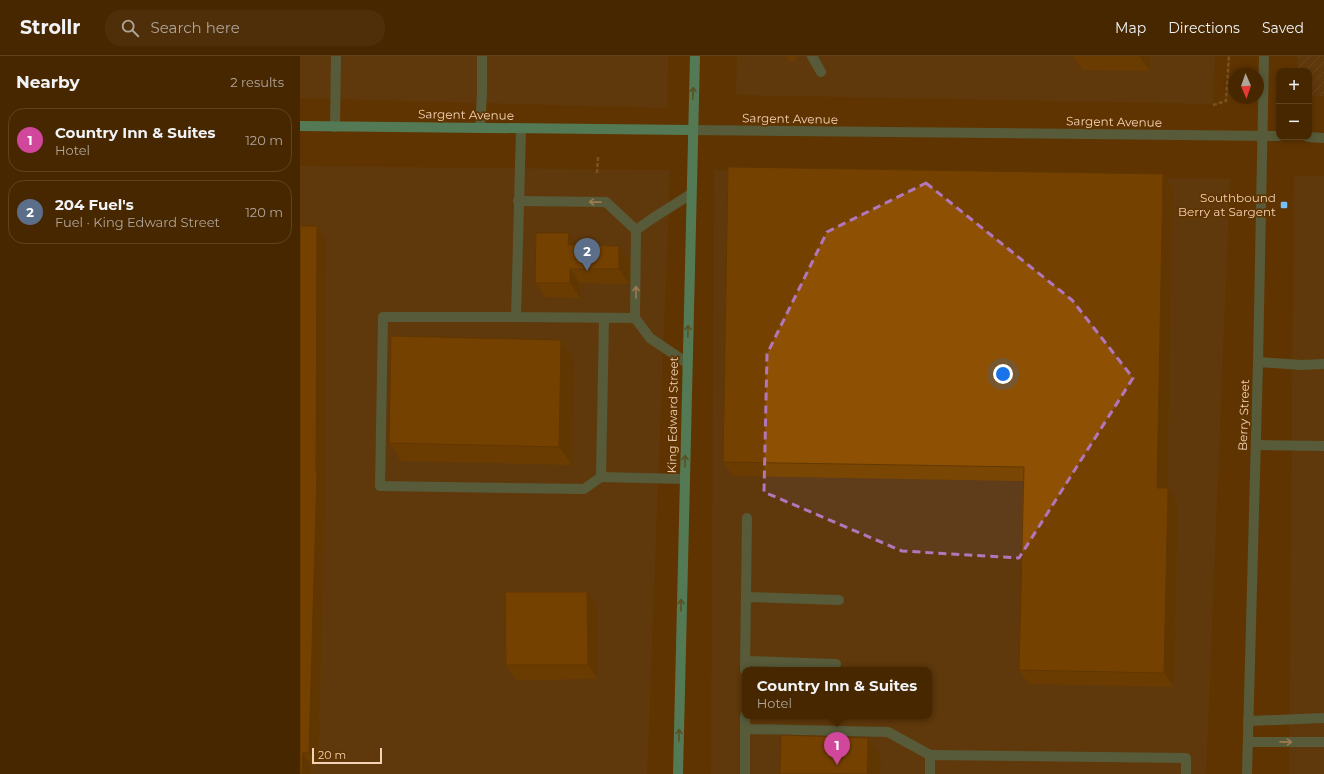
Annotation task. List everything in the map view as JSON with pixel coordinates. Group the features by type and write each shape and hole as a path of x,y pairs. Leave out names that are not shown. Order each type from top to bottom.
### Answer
{"main road":[{"name":"King Edward Street","path":"678,774 692,130 695,56"},
{"name":"Sargent Avenue","path":"300,126 692,130"}],"street":[{"path":"335,127 336,56"},
{"path":"480,128 482,56"},
{"path":"812,56 821,72"},
{"name":"Berry Street","path":"1247,774 1258,362 1264,56"},
{"path":"516,317 521,129"},
{"name":"Sargent Avenue","path":"692,130 1276,136"},
{"path":"1312,137 1324,138"},
{"path":"636,230 691,194"},
{"path":"518,201 606,202 636,230 635,318 650,338 687,363"},
{"path":"635,318 383,317 380,486 584,489 601,477 684,479"},
{"path":"601,477 604,318"},
{"path":"1258,362 1301,365 1324,364"},
{"path":"1256,445 1324,446"},
{"path":"746,518 745,665 836,664"},
{"path":"746,597 839,600"},
{"path":"1248,721 1324,718"},
{"path":"745,719 745,774"},
{"path":"745,728 888,732 930,755 1186,758 1186,774"},
{"path":"1248,742 1324,742"},
{"path":"930,755 930,774"}],"path":[{"path":"1213,105 1226,101 1229,56"},
{"path":"597,173 598,157"}],"highlighted area":[{"path":"926,183 1072,300 1133,378 1019,558 902,551 764,492 767,354 827,232"}],"shaded area":[{"path":"300,56 668,56 667,108 300,98"},
{"path":"737,56 1215,56 1213,104 736,95"},
{"path":"1298,56 1324,56 1324,96 1312,96 1312,68 1298,68"},
{"path":"300,166 670,170 647,774 300,774"},
{"path":"714,170 1230,179 1206,774 711,774"},
{"path":"1294,176 1324,176 1324,774 1289,774"}],"building":[{"path":"728,167 1163,174 1157,488 1168,488 1164,673 1019,670 1024,467 723,462"},
{"path":"300,226 317,226 317,471 309,753 303,753 302,774 300,774"},
{"path":"536,233 569,233 568,245 619,246 619,269 570,269 570,283 535,283"},
{"path":"391,336 561,340 559,447 389,443"},
{"path":"505,592 587,592 588,665 506,665"},
{"path":"781,735 868,738 867,774 780,774"}],"place":[{"name":"Southbound Berry at Sargent","path":"1284,205"},
{"name":"204 Fuel's","path":"587,271"},
{"name":"Country Inn & Suites","path":"837,765"}]}
